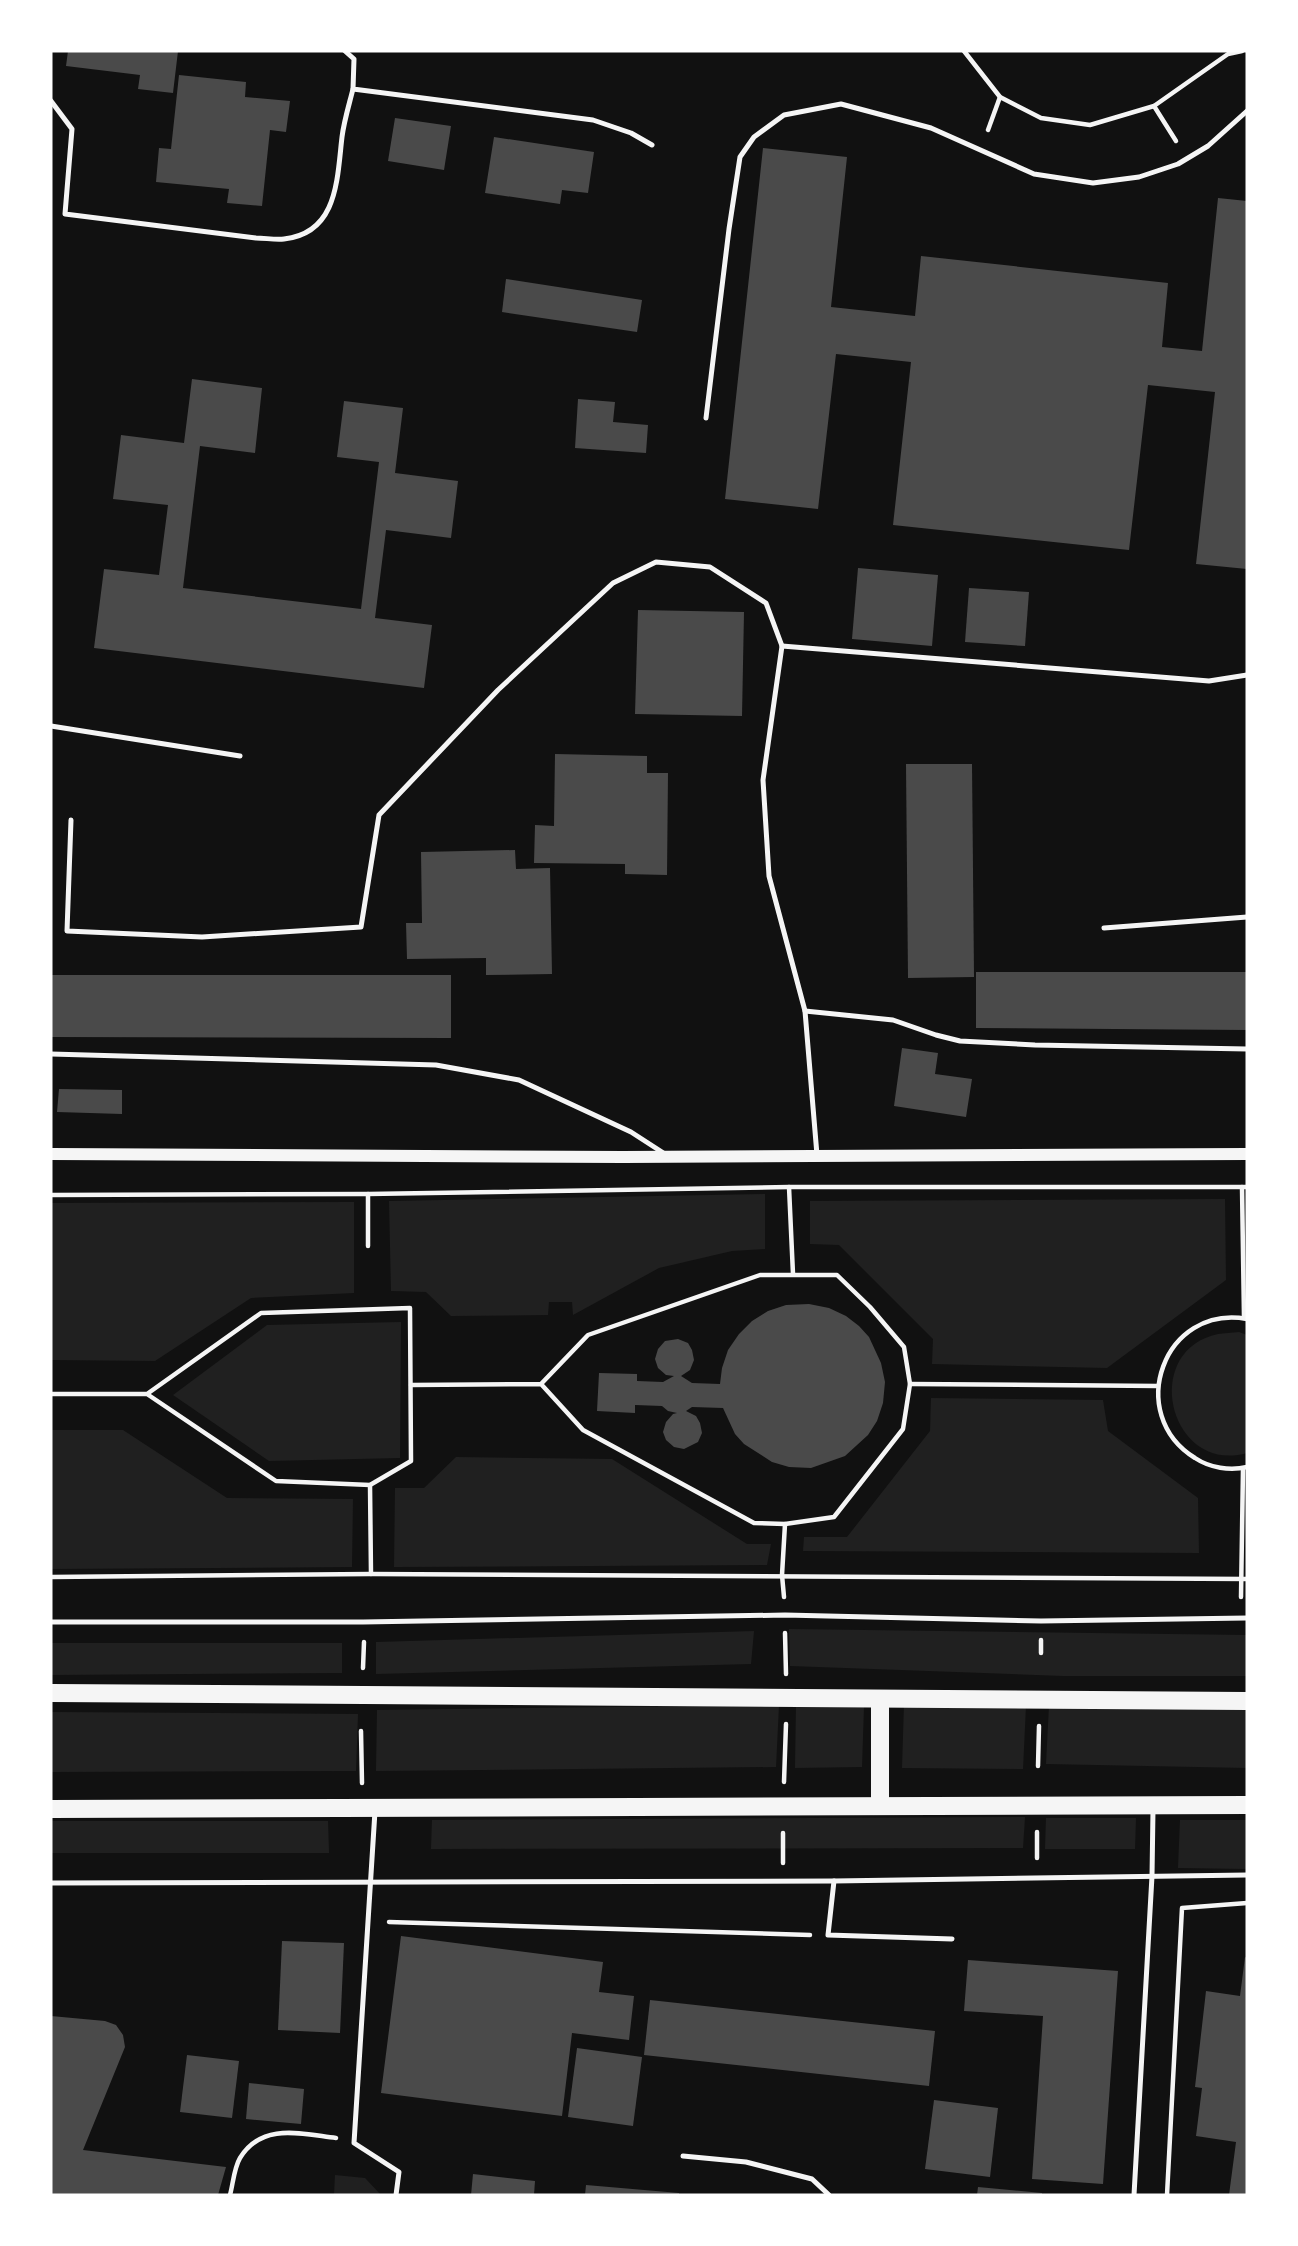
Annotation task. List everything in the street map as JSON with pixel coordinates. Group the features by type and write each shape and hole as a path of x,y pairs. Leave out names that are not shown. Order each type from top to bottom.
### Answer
{"main road":[{"path":"51,1693 1247,1701"},
{"path":"880,1699 880,1806"},
{"path":"51,1809 1247,1805"}],"street":[{"path":"51,1154 817,1157 1247,1154"}],"lane":[{"path":"51,100 72,129 65,214 283,239 301,235 331,208 342,133 353,89 354,59 345,51"},
{"path":"353,89 593,120 631,133 652,145"},
{"path":"706,418 740,157 754,137 784,115 841,104 932,128 1034,174 1093,183 1139,177 1178,164 1208,146 1247,111"},
{"path":"71,820 67,931 202,937 361,928 379,815 498,690 613,583 656,562 710,567 766,603 782,646 763,780 769,876 806,1011 817,1157"},
{"path":"782,646 1209,681 1247,675"},
{"path":"51,726 240,756"},
{"path":"1104,928 1247,917"},
{"path":"806,1011 893,1020 960,1041 1247,1049"},
{"path":"51,1054 436,1065 519,1080 631,1132 670,1157"},
{"path":"51,1622 363,1622 785,1615 1041,1621 1244,1618"},
{"path":"375,1807 354,2143 398,2172 396,2195"},
{"path":"1134,2195 1152,1876 1153,1807"},
{"path":"51,1883 834,1881 1247,1875"},
{"path":"834,1881 828,1935 952,1939"},
{"path":"683,2156 746,2162 812,2179 830,2195"}],"path":[{"path":"964,51 1000,97 1041,118 1090,125 1154,106 1228,54 1242,51"},
{"path":"981,151 1000,97"},
{"path":"1154,106 1186,159"},
{"path":"789,1187 793,1274"},
{"path":"51,1195 368,1194 789,1187 1245,1187 1245,1318 1222,1318 1201,1325 1182,1337 1168,1353 1158,1386 1161,1416 1170,1435 1184,1451 1202,1462 1222,1469 1245,1468 1244,1618"},
{"path":"368,1194 368,1246"},
{"path":"411,1385 541,1384 588,1335 760,1275 793,1274 837,1275 870,1307 904,1347 910,1384 903,1429 834,1517 785,1524 754,1523 583,1430 541,1384"},
{"path":"51,1394 147,1394 276,1481 370,1485 411,1461 410,1308 261,1313 147,1394"},
{"path":"910,1384 1158,1386"},
{"path":"370,1485 371,1574"},
{"path":"785,1524 782,1575 787,1684"},
{"path":"51,1577 371,1574 1244,1579"},
{"path":"363,1672 364,1641"},
{"path":"1038,1766 1040,1700"},
{"path":"361,1731 362,1789"},
{"path":"1037,1829 1037,1877"},
{"path":"1167,2195 1182,1908 1247,1903"},
{"path":"369,1921 828,1935"},
{"path":"230,2195 239,2159 262,2138 280,2132 354,2140"}],"shaded area":[{"path":"765,1194 765,1249 732,1251 659,1268 573,1315 572,1302 549,1302 548,1315 451,1316 426,1292 391,1291 389,1201"},
{"path":"1225,1199 1226,1280 1107,1368 932,1364 933,1339 839,1245 810,1244 810,1201"},
{"path":"354,1202 354,1293 251,1298 155,1361 51,1360 51,1203"},
{"path":"401,1322 400,1458 269,1461 173,1395 267,1325"},
{"path":"1239,1332 1247,1335 1247,1453 1220,1455 1199,1446 1183,1429 1174,1408 1172,1385 1178,1363 1193,1345 1218,1334"},
{"path":"931,1398 1103,1400 1108,1431 1198,1498 1199,1553 803,1551 804,1537 847,1537 930,1431"},
{"path":"51,1430 123,1430 227,1498 353,1499 352,1567 51,1569"},
{"path":"456,1457 612,1459 747,1544 771,1544 767,1565 394,1567 395,1488 424,1488"},
{"path":"789,1629 1247,1635 1247,1676 1063,1676 790,1666"},
{"path":"754,1631 751,1664 376,1674 376,1642"},
{"path":"51,1643 342,1643 342,1673 51,1675"},
{"path":"796,1704 864,1706 862,1767 795,1768"},
{"path":"904,1704 1026,1705 1023,1769 902,1768"},
{"path":"779,1705 776,1767 376,1771 377,1710"},
{"path":"1049,1706 1247,1707 1247,1768 1046,1764"},
{"path":"51,1712 358,1714 356,1771 51,1772"},
{"path":"1025,1817 1023,1848 431,1849 432,1820"},
{"path":"1046,1818 1136,1818 1135,1849 1045,1849"},
{"path":"1180,1820 1247,1820 1247,1869 1178,1868"},
{"path":"51,1821 328,1821 329,1853 51,1853"},
{"path":"335,2175 365,2178 381,2195 334,2195"}],"building":[{"path":"68,51 178,51 173,93 138,89 140,75 66,66"},
{"path":"179,75 246,82 245,97 290,101 286,132 270,130 262,206 227,203 229,189 156,182 159,148 171,149"},
{"path":"395,118 451,126 444,170 388,161"},
{"path":"494,137 594,152 588,193 562,190 560,204 485,193"},
{"path":"763,148 847,157 831,307 915,316 921,256 1168,283 1162,347 1202,351 1218,198 1247,201 1247,569 1196,564 1215,392 1148,385 1129,550 893,525 911,362 836,354 818,509 725,499"},
{"path":"506,279 642,300 637,332 502,312"},
{"path":"192,379 262,388 255,453 200,446 183,588 361,609 379,462 337,457 344,401 403,408 395,473 458,481 451,538 386,530 375,618 432,625 424,688 94,648 104,569 159,575 168,505 113,499 121,435 184,443"},
{"path":"578,399 615,402 613,422 648,425 646,453 575,448"},
{"path":"858,568 938,575 932,646 852,639"},
{"path":"969,588 1029,592 1025,646 965,642"},
{"path":"638,610 744,612 742,716 635,714"},
{"path":"555,754 647,756 647,773 668,773 667,875 625,874 625,864 534,863 535,825 554,826"},
{"path":"906,764 972,764 974,977 908,978"},
{"path":"515,850 516,869 550,868 552,974 486,975 486,958 407,959 406,923 422,923 421,852"},
{"path":"976,972 1247,972 1247,1030 976,1028"},
{"path":"51,975 451,975 451,1038 51,1037"},
{"path":"902,1048 938,1053 935,1074 972,1079 966,1117 894,1106"},
{"path":"59,1089 122,1090 122,1114 57,1112"},
{"path":"809,1304 829,1308 859,1326 869,1337 881,1363 885,1382 883,1403 877,1421 868,1435 845,1456 811,1468 789,1467 772,1462 744,1444 735,1434 723,1408 692,1407 686,1411 696,1416 702,1433 698,1442 684,1449 674,1447 666,1440 663,1432 666,1422 677,1413 662,1406 635,1405 635,1413 597,1411 599,1373 637,1374 637,1381 663,1382 674,1376 666,1375 658,1368 655,1359 658,1349 665,1341 678,1339 688,1343 694,1360 690,1370 681,1376 692,1383 720,1384 728,1350 752,1321 768,1311 786,1305"},
{"path":"401,1936 603,1962 599,1992 634,1996 629,2040 572,2033 562,2116 381,2093"},
{"path":"282,1941 344,1943 340,2033 278,2030"},
{"path":"1245,1957 1247,2195 1229,2195 1236,2142 1196,2136 1202,2088 1195,2087 1206,1991 1240,1996"},
{"path":"968,1960 1118,1971 1103,2184 1032,2179 1043,2016 964,2011"},
{"path":"650,2000 935,2031 929,2086 644,2055"},
{"path":"51,2016 105,2021 116,2025 123,2035 125,2047 83,2150 226,2167 218,2195 51,2195"},
{"path":"577,2048 642,2057 633,2126 568,2117"},
{"path":"187,2055 239,2061 232,2118 180,2112"},
{"path":"249,2083 304,2089 301,2124 246,2119"},
{"path":"934,2100 998,2108 990,2177 925,2169"},
{"path":"473,2174 535,2181 534,2195 471,2195"},
{"path":"586,2185 679,2193 679,2195 585,2195"},
{"path":"978,2187 1042,2193 1042,2195 977,2195"}]}
